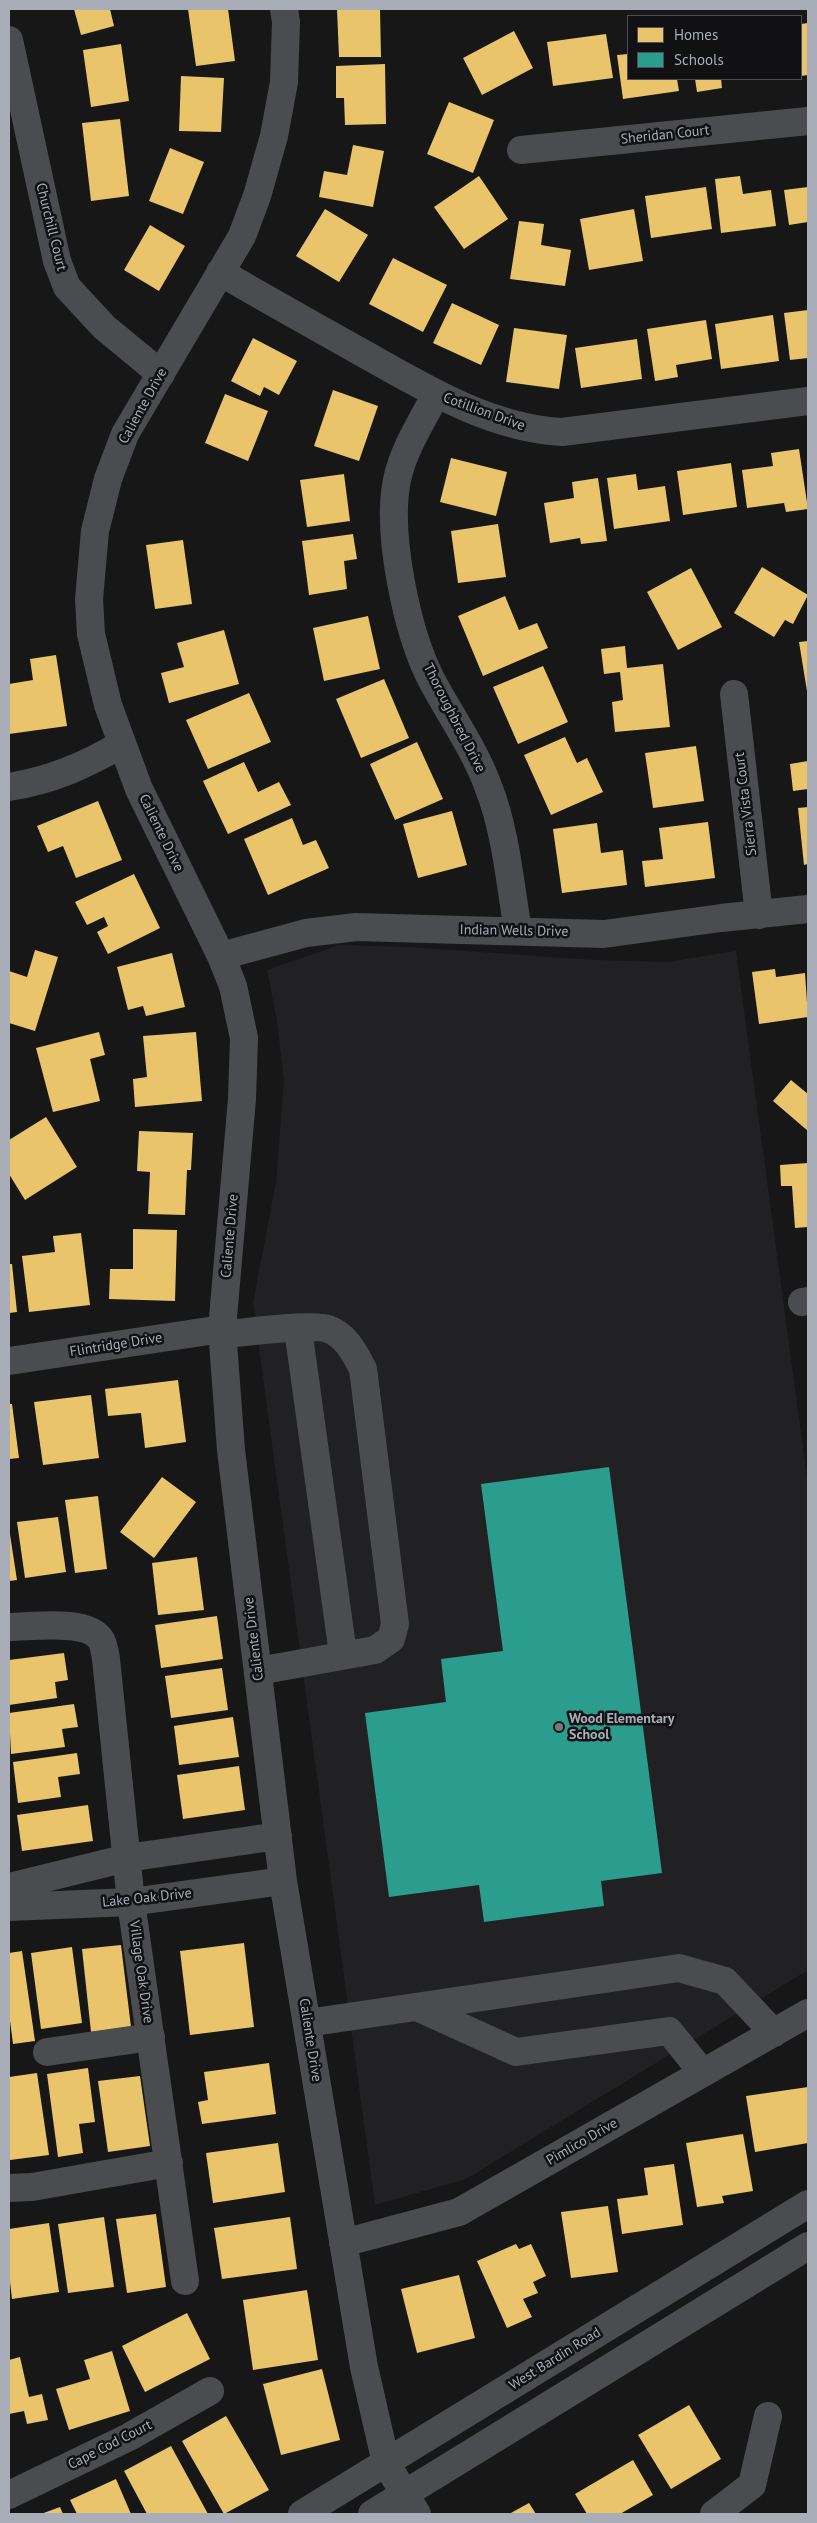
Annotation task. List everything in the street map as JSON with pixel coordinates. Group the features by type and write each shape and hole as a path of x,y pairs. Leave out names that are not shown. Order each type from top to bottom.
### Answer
{"street":[{"name":"Caliente Drive","path":"284,9 286,22 284,82 274,136 258,196 242,236 125,434 108,480 95,531 89,599 90,634 108,705 139,789 221,956 233,986 244,1038 242,1099 223,1331 231,1450 284,1880 364,2367 386,2463 411,2504"},
{"name":"Churchill Court","path":"9,40 58,261 67,286 104,327 161,374"},
{"name":"Sheridan Court","path":"521,150 808,121"},
{"name":"Cotillion Drive","path":"220,272 436,394 510,424 534,430 562,432 808,401"},
{"name":"Thoroughbred Drive","path":"436,394 409,448 397,479 393,507 394,545 412,627 430,678 477,760 489,788 499,825 518,931"},
{"name":"Sierra Vista Court","path":"734,694 759,915"},
{"path":"9,787 39,782 84,766 122,744"},
{"name":"Indian Wells Drive","path":"221,956 306,934 356,928 604,934 808,909"},
{"name":"Flintridge Drive","path":"9,1361 223,1331 328,1328 342,1338 354,1351 363,1369 395,1624 390,1639 375,1650 343,1654 258,1671"},
{"path":"298,1329 343,1654"},
{"name":"Village Oak Drive","path":"9,1627 76,1626 88,1628 101,1640 106,1658 131,1902 186,2282"},
{"path":"9,1887 126,1858 278,1836"},
{"name":"Lake Oak Drive","path":"9,1907 131,1902 284,1880"},
{"path":"307,2023 679,1968 725,1981 774,2033"},
{"path":"417,2007 516,2052 669,2031 702,2073"},
{"name":"Pimlico Drive","path":"343,2243 459,2212 808,2013"},
{"path":"47,2052 150,2037"},
{"path":"9,2188 32,2187 169,2164"},
{"name":"West Bardin Road","path":"302,2514 808,2204"},
{"path":"372,2514 411,2504 808,2246"},
{"name":"Cape Cod Court","path":"9,2495 129,2437 210,2391"},
{"path":"714,2514 752,2485 768,2416"}],"shaded area":[{"name":"Wood Elementary School","path":"339,945 410,947 594,960 668,962 736,951 808,1485 808,1970 466,2179 375,2205 253,1303 276,1182 284,1080 277,1021 267,970"}],"building: Homes":[{"path":"74,9 110,9 114,26 81,35"},
{"path":"188,9 228,9 235,61 196,66"},
{"path":"337,9 380,9 381,57 339,57"},
{"path":"808,23 808,75 802,76 802,24"},
{"path":"514,31 533,68 482,95 463,58"},
{"path":"606,34 613,78 553,86 547,42"},
{"path":"121,44 129,101 91,107 83,50"},
{"path":"627,54 627,80 677,80 679,91 623,99 617,55"},
{"path":"385,64 386,124 345,125 344,98 336,98 336,66"},
{"path":"181,76 224,78 221,132 179,131"},
{"path":"695,80 721,80 722,88 697,92"},
{"path":"449,102 494,120 473,173 427,154"},
{"path":"120,119 129,196 91,201 82,123"},
{"path":"353,145 384,151 373,207 319,197 324,171 347,175"},
{"path":"170,148 204,162 183,214 149,201"},
{"path":"479,176 508,219 464,249 434,207"},
{"path":"740,176 743,194 771,190 776,226 721,233 715,179"},
{"path":"706,187 712,229 651,238 645,196"},
{"path":"808,187 808,222 789,225 784,190"},
{"path":"325,209 368,235 339,282 296,256"},
{"path":"634,209 643,261 589,270 580,219"},
{"path":"519,221 544,224 541,245 571,250 565,286 510,279"},
{"path":"150,225 185,246 159,291 124,270"},
{"path":"393,258 447,285 423,332 369,304"},
{"path":"452,303 499,325 481,365 433,343"},
{"path":"808,310 808,358 790,360 784,313"},
{"path":"773,315 779,361 721,369 715,324"},
{"path":"706,320 712,359 676,365 678,377 655,381 647,329"},
{"path":"514,328 567,335 559,389 506,382"},
{"path":"253,338 297,361 279,395 264,387 260,396 231,381"},
{"path":"637,339 642,379 581,388 575,348"},
{"path":"333,390 378,406 359,461 314,446"},
{"path":"225,394 268,411 248,461 205,443"},
{"path":"799,449 808,509 786,512 784,503 747,508 742,470 773,466 771,453"},
{"path":"451,458 507,472 496,516 440,502"},
{"path":"731,463 737,507 683,515 677,471"},
{"path":"344,474 350,521 307,527 300,480"},
{"path":"636,474 638,490 665,486 670,521 614,529 607,478"},
{"path":"598,478 607,541 581,544 580,538 550,543 544,503 574,498 572,482"},
{"path":"498,524 506,577 458,583 451,531"},
{"path":"353,534 357,559 344,561 347,589 309,595 302,541"},
{"path":"183,540 192,604 155,609 146,545"},
{"path":"762,567 808,595 793,624 785,620 774,637 734,613"},
{"path":"691,568 722,627 678,650 647,592"},
{"path":"505,596 519,630 537,623 548,648 483,676 458,616"},
{"path":"368,616 380,669 324,681 313,628"},
{"path":"224,630 239,684 169,703 161,673 184,667 177,643"},
{"path":"808,641 808,690 807,691 799,642"},
{"path":"625,646 627,668 663,664 670,727 615,732 612,702 623,700 620,672 604,674 601,649"},
{"path":"56,655 67,726 9,734 9,684 33,680 30,659"},
{"path":"543,666 568,722 518,744 493,687"},
{"path":"384,679 409,738 361,758 336,699"},
{"path":"249,693 271,742 208,769 186,720"},
{"path":"565,737 577,763 587,758 603,792 551,815 524,755"},
{"path":"417,742 443,799 395,820 370,764"},
{"path":"696,746 704,801 653,808 645,753"},
{"path":"808,761 808,789 793,791 790,764"},
{"path":"244,762 258,792 279,782 291,805 228,834 203,781"},
{"path":"98,801 122,860 76,878 63,846 48,852 37,826"},
{"path":"808,807 808,864 804,865 798,808"},
{"path":"452,811 467,865 418,878 403,824"},
{"path":"292,818 303,845 316,840 329,868 268,895 244,839"},
{"path":"708,822 715,878 645,887 642,861 663,859 659,828"},
{"path":"597,823 601,853 623,850 627,885 562,893 553,829"},
{"path":"134,874 160,928 108,954 97,932 108,926 104,917 87,925 75,902"},
{"path":"35,950 58,957 35,1031 9,1023 9,971 27,977"},
{"path":"172,953 185,1007 146,1016 143,1006 128,1010 117,967"},
{"path":"775,969 776,977 805,973 808,1017 759,1024 752,972"},
{"path":"99,1032 105,1055 90,1059 100,1101 53,1112 36,1048"},
{"path":"196,1032 202,1101 135,1107 133,1079 147,1077 143,1036"},
{"path":"791,1080 808,1094 808,1131 773,1101"},
{"path":"46,1117 77,1167 25,1200 9,1174 9,1140"},
{"path":"139,1131 193,1133 191,1170 187,1170 185,1215 148,1214 150,1172 137,1171"},
{"path":"808,1163 808,1227 795,1228 792,1186 781,1186 780,1165"},
{"path":"133,1229 177,1230 175,1301 109,1299 110,1269 133,1269"},
{"path":"81,1233 90,1305 29,1312 22,1256 55,1252 53,1236"},
{"path":"9,1264 12,1264 17,1312 9,1313"},
{"path":"178,1380 186,1442 145,1448 141,1413 108,1416 105,1389"},
{"path":"91,1395 99,1458 43,1465 34,1402"},
{"path":"9,1404 12,1404 19,1458 9,1459"},
{"path":"162,1477 196,1502 154,1558 120,1532"},
{"path":"98,1496 107,1569 75,1573 65,1500"},
{"path":"58,1517 66,1572 25,1578 17,1522"},
{"path":"9,1528 17,1580 9,1581"},
{"path":"197,1557 204,1610 158,1615 152,1563"},
{"path":"217,1616 223,1659 161,1668 155,1625"},
{"path":"64,1653 68,1680 55,1682 57,1698 9,1705 9,1660"},
{"path":"222,1668 228,1710 171,1718 165,1676"},
{"path":"74,1704 78,1727 62,1729 65,1747 11,1754 9,1713"},
{"path":"233,1717 239,1757 179,1765 174,1726"},
{"path":"77,1753 80,1774 58,1777 61,1797 18,1803 13,1762"},
{"path":"239,1766 245,1810 183,1819 177,1775"},
{"path":"88,1805 93,1841 22,1851 17,1815"},
{"path":"244,1943 254,2027 190,2035 180,1951"},
{"path":"121,1945 131,2027 91,2032 82,1949"},
{"path":"72,1947 82,2023 41,2029 31,1953"},
{"path":"22,1951 35,2041 13,2044 9,2013 9,1953"},
{"path":"269,2063 276,2114 202,2124 198,2102 208,2100 204,2072"},
{"path":"88,2068 95,2122 79,2124 83,2153 58,2157 47,2074"},
{"path":"37,2073 49,2155 10,2160 9,2077"},
{"path":"140,2076 150,2146 108,2152 98,2081"},
{"path":"808,2087 808,2143 755,2152 746,2096"},
{"path":"743,2134 753,2191 722,2196 724,2203 697,2207 686,2143"},
{"path":"278,2143 285,2192 213,2203 206,2153"},
{"path":"674,2164 683,2225 622,2234 617,2199 648,2195 644,2168"},
{"path":"608,2206 618,2272 571,2278 561,2212"},
{"path":"156,2214 166,2287 127,2293 116,2219"},
{"path":"104,2217 114,2287 68,2293 58,2224"},
{"path":"290,2217 297,2269 222,2279 214,2228"},
{"path":"49,2223 59,2292 12,2299 9,2273 9,2229"},
{"path":"516,2244 519,2249 531,2244 546,2276 533,2282 538,2293 523,2299 532,2317 507,2328 477,2261"},
{"path":"459,2275 475,2338 417,2353 401,2289"},
{"path":"307,2290 318,2360 253,2370 243,2300"},
{"path":"187,2313 210,2359 145,2392 122,2346"},
{"path":"112,2351 130,2411 69,2430 56,2389 90,2379 84,2360"},
{"path":"20,2357 29,2397 42,2394 48,2420 27,2424 24,2411 9,2414 9,2360"},
{"path":"322,2369 340,2440 281,2455 263,2384"},
{"path":"689,2405 721,2459 671,2489 638,2435"},
{"path":"226,2416 269,2490 224,2514 182,2441"},
{"path":"171,2446 208,2514 147,2514 124,2471"},
{"path":"633,2460 653,2495 620,2514 587,2514 575,2494"},
{"path":"116,2479 131,2514 77,2514 70,2500"},
{"path":"529,2503 536,2514 509,2514"},
{"path":"60,2507 63,2514 41,2514"}],"building: Schools":[{"path":"609,1467 662,1873 601,1881 604,1906 484,1922 479,1885 389,1897 365,1713 446,1702 441,1659 503,1651 481,1484"}],"place":[{"name":"Wood Elementary School","path":"559,1727"}]}
